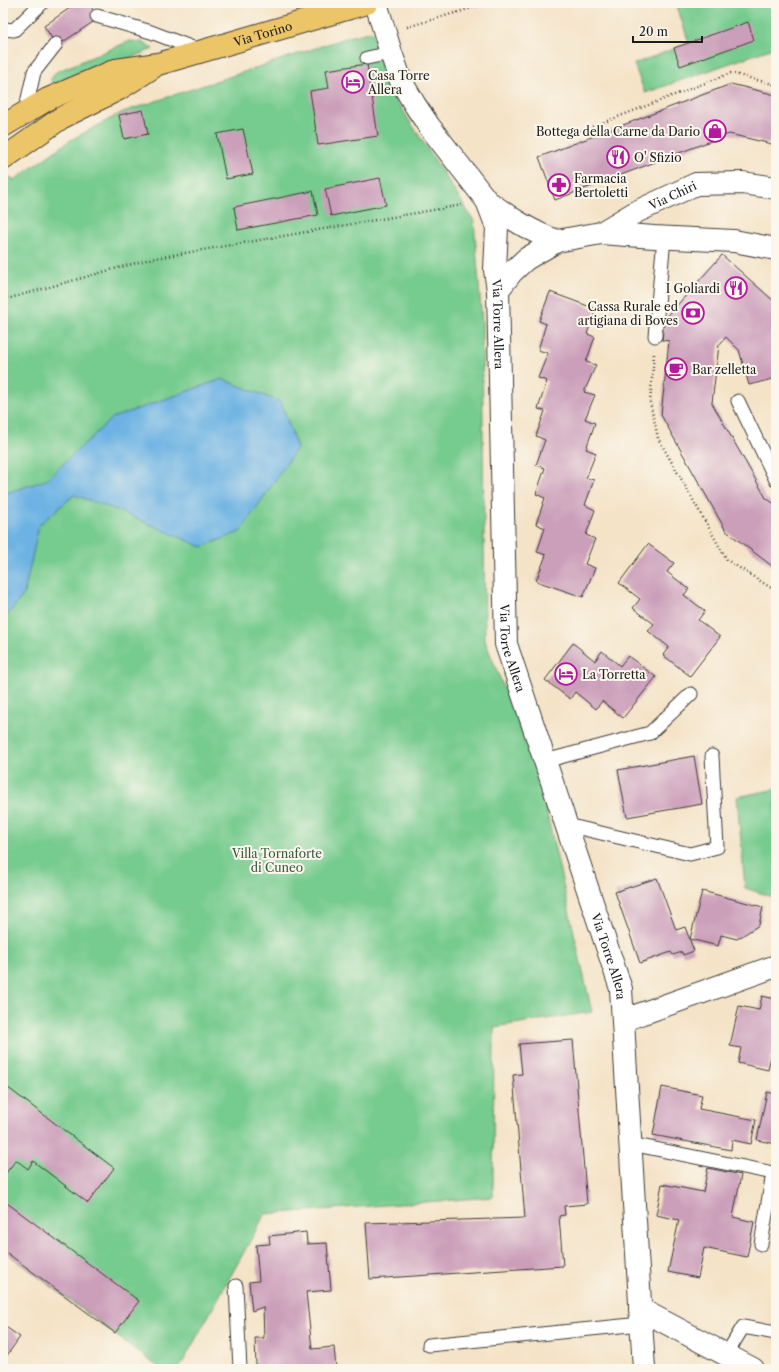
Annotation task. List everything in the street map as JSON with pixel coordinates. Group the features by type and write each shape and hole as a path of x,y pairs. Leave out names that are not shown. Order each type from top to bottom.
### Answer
{"main road":[{"name":"Via Torino","path":"3,126 48,99 116,70 158,64 367,3"},
{"name":"Via Torino","path":"3,159 61,118 119,89 158,64"}],"street":[{"name":"Via Torre Allera","path":"376,3 401,81 429,126 487,201 497,227 495,270 498,290 506,644 621,989 644,1369"},
{"name":"Via Chiri","path":"600,233 636,212 696,184 742,183 776,188"},
{"path":"487,201 514,220 540,235 557,241"},
{"name":"Via Chiri","path":"498,290 512,272 526,259 557,241 600,233 734,241 774,251"},
{"path":"624,1020 776,966"},
{"path":"640,1316 726,1355 753,1369"}],"lane":[{"path":"3,29 14,30 42,3"},
{"path":"98,16 151,32 201,51"},
{"path":"25,112 34,72 56,44"},
{"path":"367,58 391,53"},
{"path":"655,336 664,238"},
{"path":"738,401 776,480"},
{"path":"545,761 650,733 691,694"},
{"path":"567,825 690,854 717,847 712,756"},
{"path":"631,1144 773,1173 761,1244"},
{"path":"236,1286 240,1369"},
{"path":"429,1344 640,1316"},
{"path":"726,1355 743,1326 776,1334"}],"path":[{"path":"400,30 489,3"},
{"path":"566,137 731,73 776,85"},
{"path":"3,300 150,259 487,201"},
{"path":"655,336 650,402 658,438 727,560 776,591"}],"green space":[{"path":"676,3 776,3 776,47 645,93 634,64 689,43"},
{"name":"Villa Tornaforte di Cuneo","path":"372,31 389,89 474,221 482,323 485,641 537,770 592,1012 494,1027 493,1197 265,1214 179,1369 161,1369 3,1250 3,173 14,180 71,140 123,112 349,37"},
{"path":"130,41 142,42 153,49 53,88 51,79 56,72"},
{"path":"776,789 776,898 745,888 737,797"}],"water":[{"path":"222,379 281,402 297,448 240,532 202,547 117,510 74,495 39,525 24,594 3,621 3,494 46,480 112,418"}],"building":[{"path":"77,3 88,3 99,18 57,46 44,26"},
{"path":"748,22 754,40 680,66 674,48"},
{"path":"367,64 378,136 318,145 310,91 329,88 326,70"},
{"path":"731,84 776,95 776,145 729,134 555,200 539,157"},
{"path":"143,110 148,134 124,139 119,115"},
{"path":"243,129 253,174 226,179 217,134"},
{"path":"380,178 386,205 331,216 325,189"},
{"path":"313,191 318,215 238,230 234,207"},
{"path":"722,255 776,303 776,378 749,385 739,350 726,337 719,345 712,403 766,498 776,505 776,569 726,531 661,415 669,341 662,340 664,320"},
{"path":"550,292 596,309 587,334 595,337 586,362 596,365 584,392 595,395 585,419 595,423 586,449 596,453 586,478 594,480 585,505 595,510 586,535 595,539 585,564 595,568 583,597 536,581 546,555 537,552 545,528 536,524 545,498 536,494 545,468 536,465 545,440 536,436 545,411 538,409 547,381 538,378 548,353 538,350 546,324 539,321"},
{"path":"648,544 674,563 667,572 689,589 684,595 705,611 698,620 720,637 690,676 663,655 669,647 648,631 654,624 633,608 640,599 619,583"},
{"path":"573,643 595,661 602,651 620,666 628,656 656,677 623,718 602,701 596,709 575,692 570,699 545,680"},
{"path":"694,756 702,804 627,817 618,770"},
{"path":"657,878 676,930 685,927 694,951 683,955 682,952 673,955 671,952 640,963 615,892"},
{"path":"702,891 763,907 759,925 737,939 721,935 718,946 690,939"},
{"path":"762,996 776,999 776,1057 771,1056 768,1070 738,1063 741,1048 730,1046 739,1006 759,1010"},
{"path":"573,1040 587,1204 564,1206 565,1215 559,1216 563,1266 370,1279 366,1223 525,1218 513,1075 522,1074 519,1044"},
{"path":"3,1084 114,1168 88,1203 33,1161 28,1169 16,1160 3,1177"},
{"path":"662,1087 702,1095 699,1109 756,1120 751,1144 732,1140 731,1150 653,1135"},
{"path":"767,1092 776,1094 776,1144 757,1140"},
{"path":"708,1168 741,1175 733,1217 754,1222 747,1257 704,1248 698,1278 668,1272 679,1220 656,1215 662,1184 703,1192"},
{"path":"3,1200 139,1301 115,1333 3,1250"},
{"path":"306,1232 307,1244 327,1243 331,1290 306,1292 312,1349 334,1347 336,1369 268,1369 268,1365 256,1366 255,1338 264,1338 263,1307 252,1311 249,1282 259,1281 256,1245 270,1244 269,1236"},
{"path":"3,1325 20,1337 3,1361"}],"place":[{"name":"Casa Torre Allera","path":"353,82"},
{"name":"Bottega della Carne da Dario","path":"715,131"},
{"name":"O' Sfizio","path":"618,157"},
{"name":"Farmacia Bertoletti","path":"559,185"},
{"name":"I Goliardi","path":"736,288"},
{"name":"Cassa Rurale ed artigiana di Boves","path":"693,313"},
{"name":"Bar zelletta","path":"676,369"},
{"name":"La Torretta","path":"566,674"}]}
